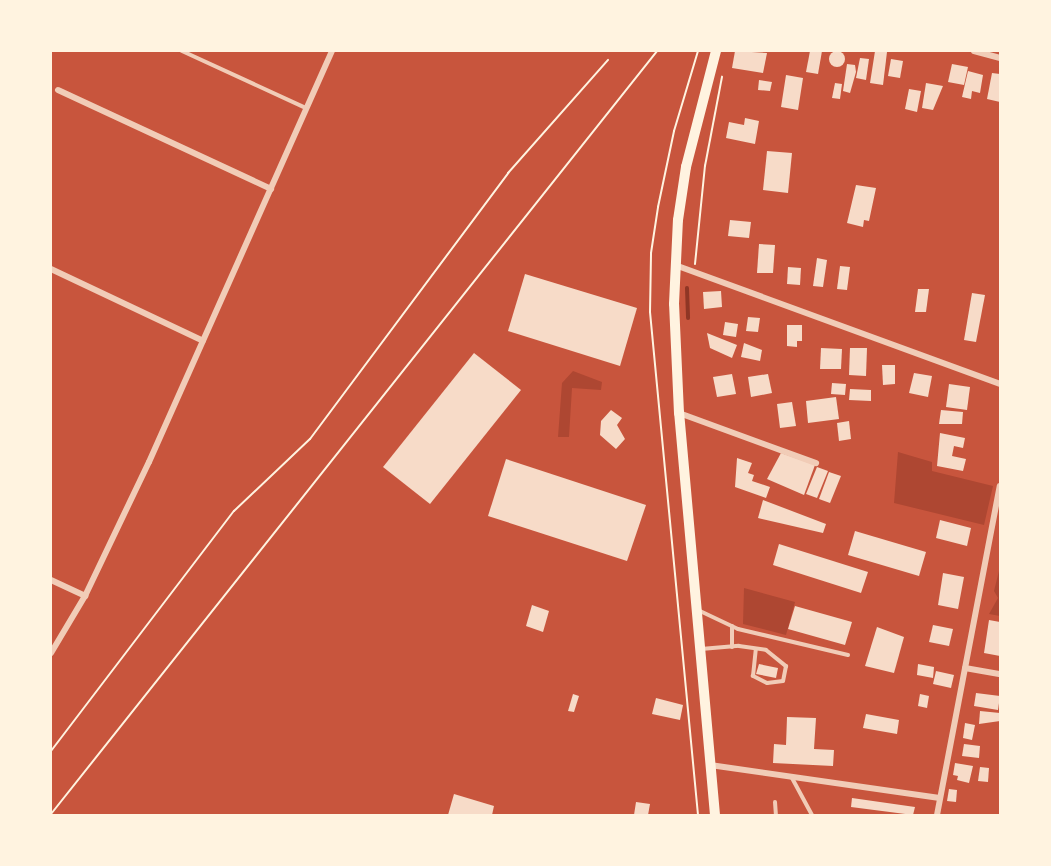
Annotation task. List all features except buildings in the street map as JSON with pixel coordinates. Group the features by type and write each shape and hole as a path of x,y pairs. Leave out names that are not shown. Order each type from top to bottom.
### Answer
{"main road":[{"path":"715,815 679,413 674,265 686,167 716,51"}],"street":[{"path":"51,653 85,596 203,341 332,51"},
{"path":"974,51 1000,58"},
{"path":"58,90 271,189"},
{"path":"674,265 1000,384"},
{"path":"51,269 203,341"},
{"path":"679,413 816,463"},
{"path":"938,815 1000,486"},
{"path":"51,580 85,596"},
{"path":"964,668 1000,674"},
{"path":"710,765 940,798"}],"lane":[{"path":"182,51 307,109"},
{"path":"696,610 732,626 848,655"},
{"path":"732,626 732,646"},
{"path":"700,650 732,646 756,649 780,658 786,666 783,681 767,683 753,676 756,649"},
{"path":"792,778 812,815"},
{"path":"775,801 776,815"}],"path":[{"path":"51,814 657,51"},
{"path":"698,51 674,131 658,207 650,312 657,413 669,479 698,815"},
{"path":"51,751 234,512 309,439 508,173 608,60"},
{"path":"694,272 705,166 723,72"}],"shaded area":[{"path":"573,371 602,382 601,390 572,388 569,437 558,437 562,383"},
{"path":"898,452 932,462 932,471 993,486 984,525 894,503"},
{"path":"1000,567 1000,616 989,614 998,598 994,591"},
{"path":"744,588 795,602 786,635 743,624"}],"waterway":[{"path":"687,288 688,318"}]}
